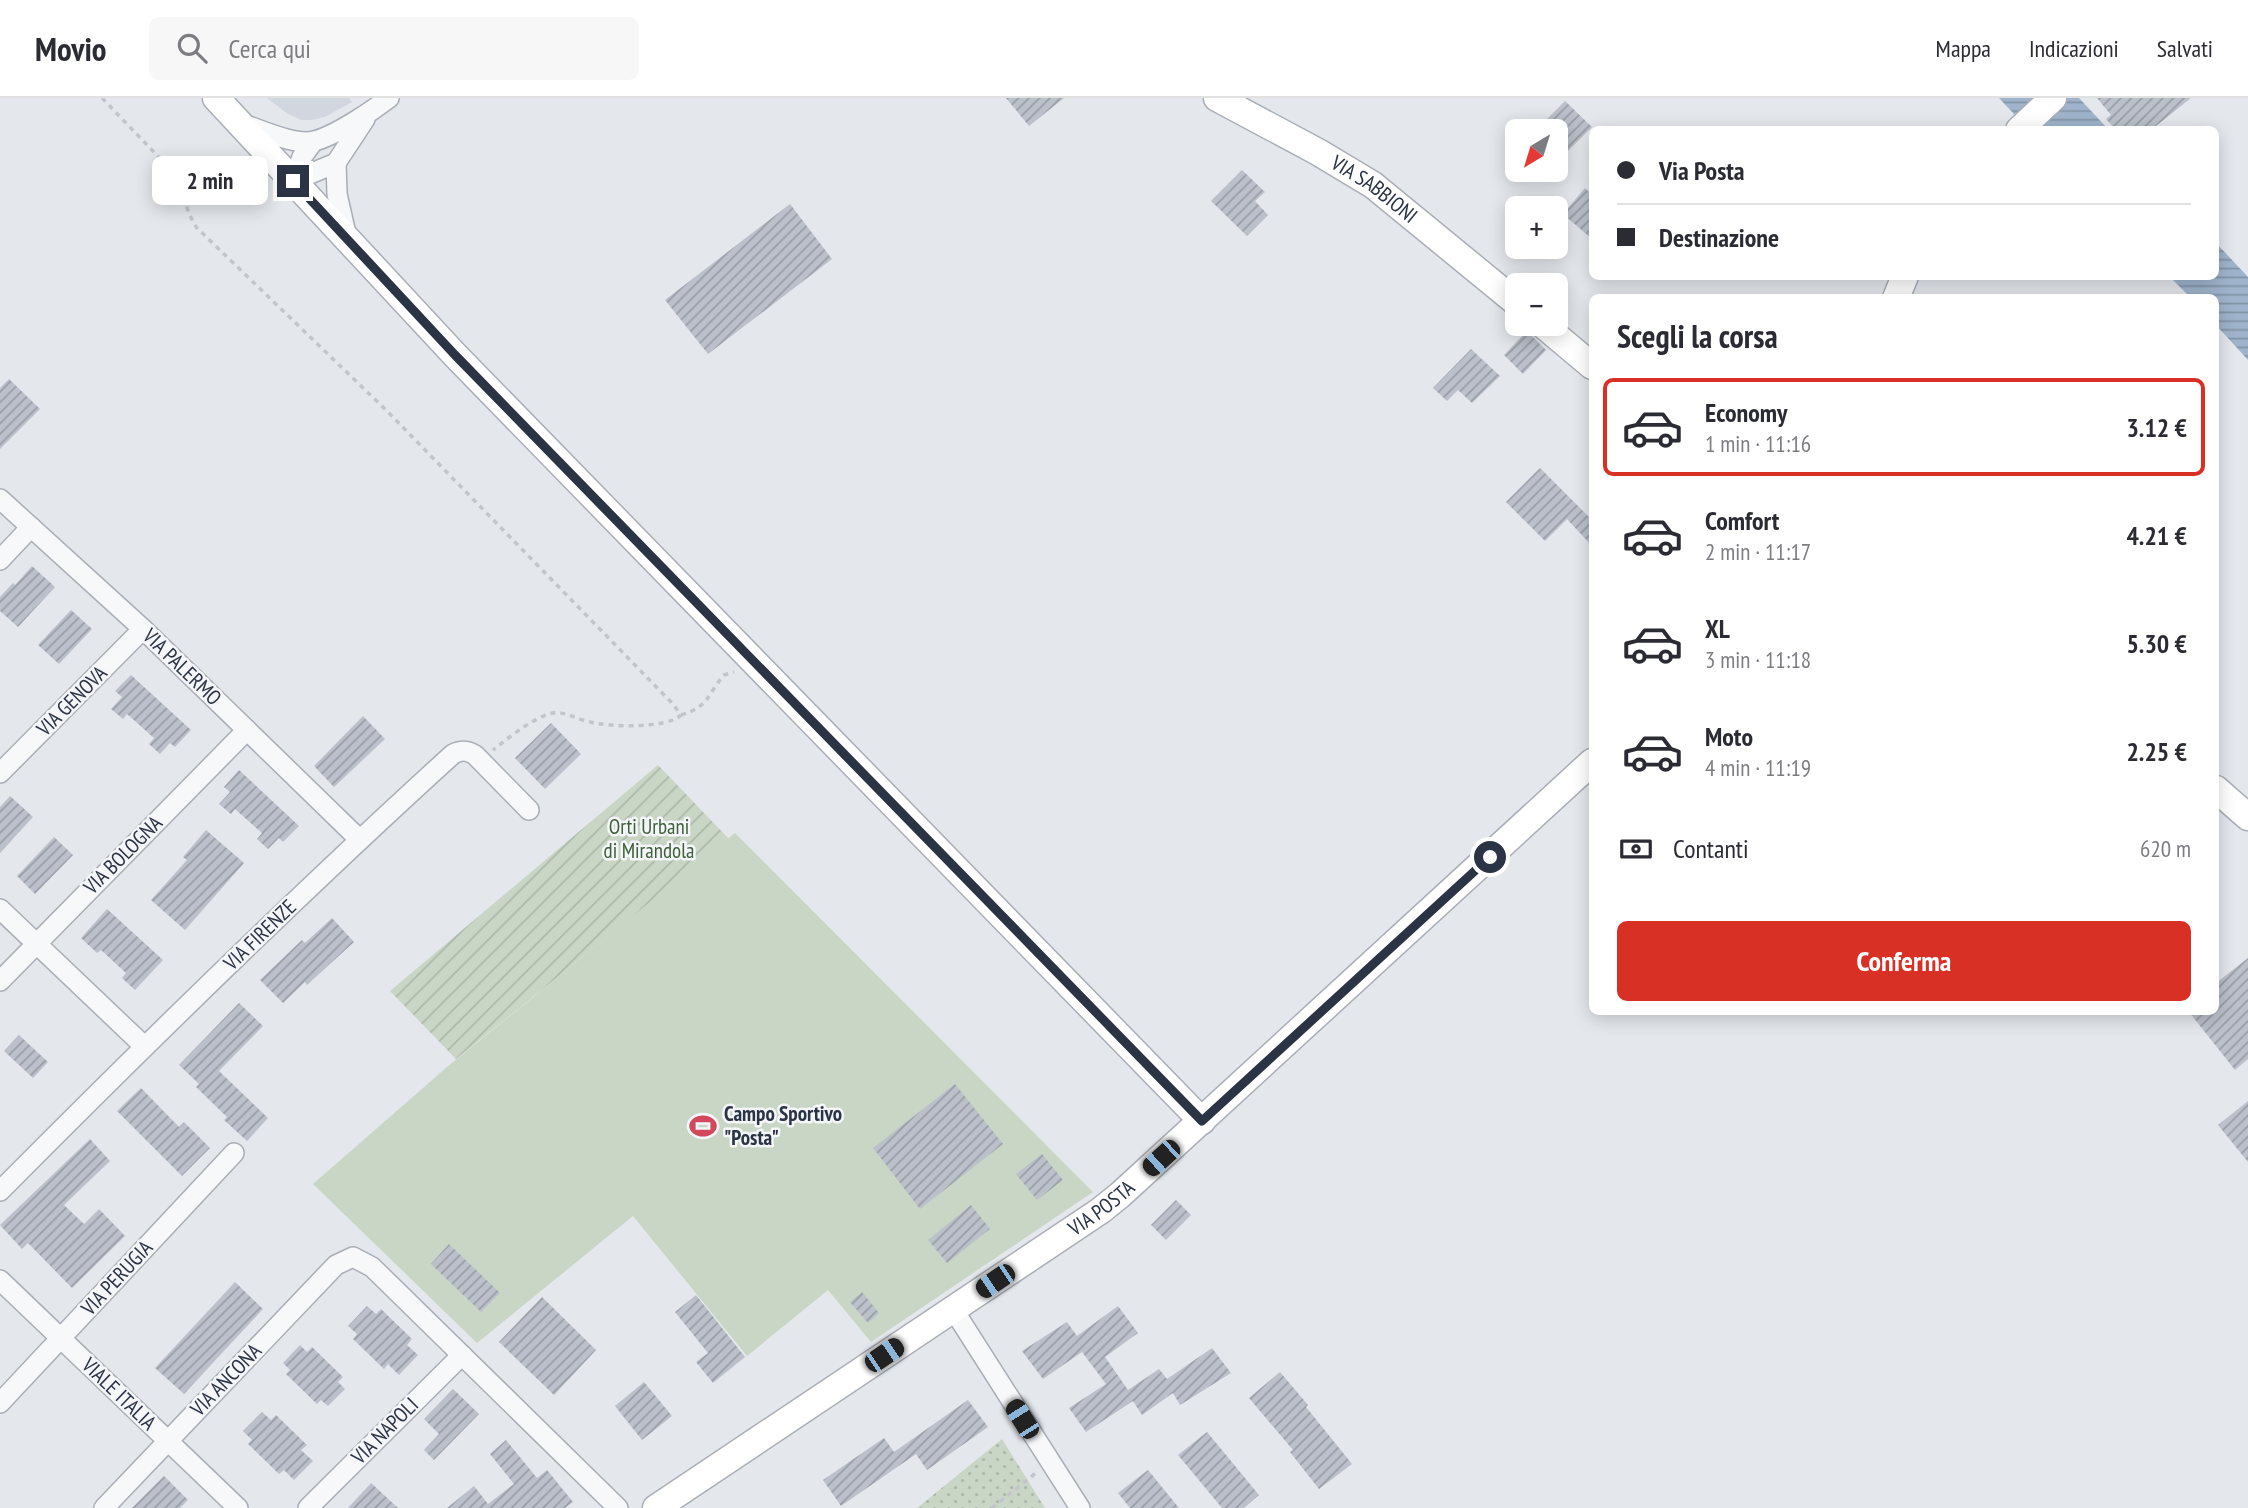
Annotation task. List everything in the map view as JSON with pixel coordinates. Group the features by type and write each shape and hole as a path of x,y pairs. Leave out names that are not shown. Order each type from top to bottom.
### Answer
{"street":[{"path":"216,98 455,355 1202,1121"},
{"path":"293,181 302,157 313,142 367,115 389,98"},
{"name":"VIA SABBIONI","path":"1217,98 1373,185 1505,293"},
{"path":"2024,126 2053,98"},
{"path":"293,181 336,163 367,115"},
{"path":"240,123 297,141 313,142"},
{"path":"336,163 337,194 347,240"},
{"path":"1556,336 1589,363"},
{"name":"VIA PALERMO","path":"0,499 143,629 359,839"},
{"path":"0,559 31,527"},
{"name":"VIA GENOVA","path":"0,772 143,629"},
{"name":"VIA BOLOGNA","path":"0,981 247,730"},
{"name":"VIA FIRENZE","path":"0,1191 144,1046 359,839 453,754 468,751 482,762"},
{"path":"482,762 529,810"},
{"name":"VIA POSTA","path":"656,1508 1100,1210 1202,1121 1589,765"},
{"path":"2219,792 2248,817"},
{"path":"0,909 144,1046"},
{"name":"VIA PERUGIA","path":"0,1403 234,1153"},
{"name":"VIA ANCONA","path":"104,1508 336,1265 353,1257 372,1267 462,1355"},
{"name":"VIALE ITALIA","path":"0,1280 238,1508"},
{"path":"953,1309 1080,1508"},
{"path":"462,1355 618,1508"},
{"name":"VIA NAPOLI","path":"308,1508 462,1355"}],"path":[{"path":"102,98 174,173 180,182 187,211 197,228 387,411 673,704 681,716"},
{"path":"482,762 508,737 551,713 561,713 591,723 670,723 706,703 724,675 731,672 746,674 757,664"},
{"path":"992,1508 1050,1462"}],"shaded area":[{"path":"267,98 349,98 352,102 325,117 301,120"}],"green space":[{"name":"Orti Urbani di Mirandola","path":"658,765 729,839 456,1059 390,991"},
{"name":"Campo Sportivo \"Posta\"","path":"735,833 1093,1192 871,1342 828,1290 747,1356 633,1216 477,1343 313,1184 447,1067"},
{"path":"1002,1439 1045,1508 917,1508"}],"water":[{"path":"1999,98 2079,98 2105,126 2025,126"},
{"path":"2219,246 2248,277 2248,360 2219,328 2219,294 2187,294 2173,280 2219,280"}],"building":[{"path":"1006,98 1064,98 1029,126"},
{"path":"2097,98 2191,98 2156,126 2112,126 2106,119 2111,115"},
{"path":"1565,101 1591,126 1568,151 1568,119 1547,119"},
{"path":"1242,170 1265,192 1255,201 1268,215 1247,236 1211,201"},
{"path":"1585,188 1589,192 1589,236 1568,218 1568,208"},
{"path":"790,204 832,259 708,354 665,300"},
{"path":"1522,336 1532,336 1546,350 1523,374 1504,355"},
{"path":"1471,349 1500,376 1472,403 1458,390 1447,401 1433,388"},
{"path":"9,379 40,409 0,449 0,388"},
{"path":"1540,468 1589,517 1589,543 1567,519 1545,541 1506,502"},
{"path":"32,566 55,587 18,627 0,611 0,597"},
{"path":"71,610 92,629 59,664 38,645"},
{"path":"131,675 191,730 175,747 170,743 160,754 149,744 154,738 127,714 123,719 111,709 122,697 115,691"},
{"path":"363,716 385,739 334,787 314,766"},
{"path":"551,723 581,754 545,789 515,758"},
{"path":"239,770 299,826 283,842 279,838 268,849 257,839 262,833 235,809 231,814 219,804 230,792 224,787"},
{"path":"10,796 33,817 0,853 0,807"},
{"path":"206,830 244,863 185,930 151,900 187,860 183,857"},
{"path":"54,837 73,855 35,894 17,876"},
{"path":"107,909 163,960 135,990 122,978 126,973 101,950 97,953 81,938"},
{"path":"332,918 354,942 283,1003 260,980 302,940 305,943"},
{"path":"2248,958 2248,1059 2235,1070 2191,1015 2219,1015 2219,981"},
{"path":"239,1003 263,1026 219,1071 268,1118 247,1141 224,1120 227,1117 196,1087 199,1084 179,1065"},
{"path":"19,1035 48,1062 33,1078 4,1051"},
{"path":"955,1084 1003,1144 920,1209 873,1148"},
{"path":"141,1088 179,1127 184,1122 210,1148 182,1176 117,1111"},
{"path":"2248,1101 2248,1162 2218,1125"},
{"path":"90,1139 110,1161 64,1205 84,1224 99,1209 125,1236 72,1288 28,1243 22,1249 0,1225"},
{"path":"1042,1154 1063,1180 1037,1200 1016,1174"},
{"path":"1176,1200 1191,1215 1166,1240 1151,1225"},
{"path":"971,1205 990,1229 947,1263 928,1240"},
{"path":"449,1244 500,1293 481,1312 431,1264"},
{"path":"235,1282 263,1309 184,1394 155,1368"},
{"path":"862,1292 879,1313 868,1323 850,1302"},
{"path":"696,1295 745,1357 713,1383 696,1362 708,1353 675,1312"},
{"path":"542,1297 596,1350 554,1395 499,1342"},
{"path":"367,1306 376,1314 381,1309 412,1339 407,1345 418,1355 399,1375 388,1364 384,1369 353,1339 357,1334 348,1326"},
{"path":"1118,1306 1138,1333 1105,1357 1128,1390 1159,1369 1167,1379 1212,1348 1231,1373 1180,1405 1173,1393 1142,1415 1133,1401 1086,1432 1069,1408 1106,1384 1082,1352 1043,1379 1022,1351 1067,1322 1077,1336"},
{"path":"300,1345 307,1352 312,1347 343,1377 338,1382 345,1389 328,1406 321,1400 317,1404 286,1374 290,1370 283,1363"},
{"path":"1280,1372 1352,1464 1319,1489 1290,1452 1293,1450 1249,1398"},
{"path":"644,1382 672,1416 642,1440 615,1406"},
{"path":"453,1389 479,1414 434,1460 424,1450 439,1434 424,1419"},
{"path":"968,1400 988,1427 927,1470 916,1454 841,1506 823,1480 884,1438 894,1452"},
{"path":"262,1412 271,1420 276,1415 307,1445 301,1450 313,1461 294,1480 284,1470 279,1474 248,1444 252,1440 243,1431"},
{"path":"1207,1432 1259,1495 1244,1508 1222,1508 1178,1455"},
{"path":"506,1440 537,1478 547,1470 573,1502 565,1508 447,1508 474,1486 488,1504 514,1484 490,1454"},
{"path":"1148,1470 1179,1508 1130,1508 1118,1493"},
{"path":"164,1476 188,1500 180,1508 132,1508"},
{"path":"371,1483 398,1508 348,1508"}],"place":[{"name":"Campo Sportivo \"Posta\"","path":"703,1126"}],"route":[{"path":"293,181 455,355 1202,1121 1490,857"}]}
